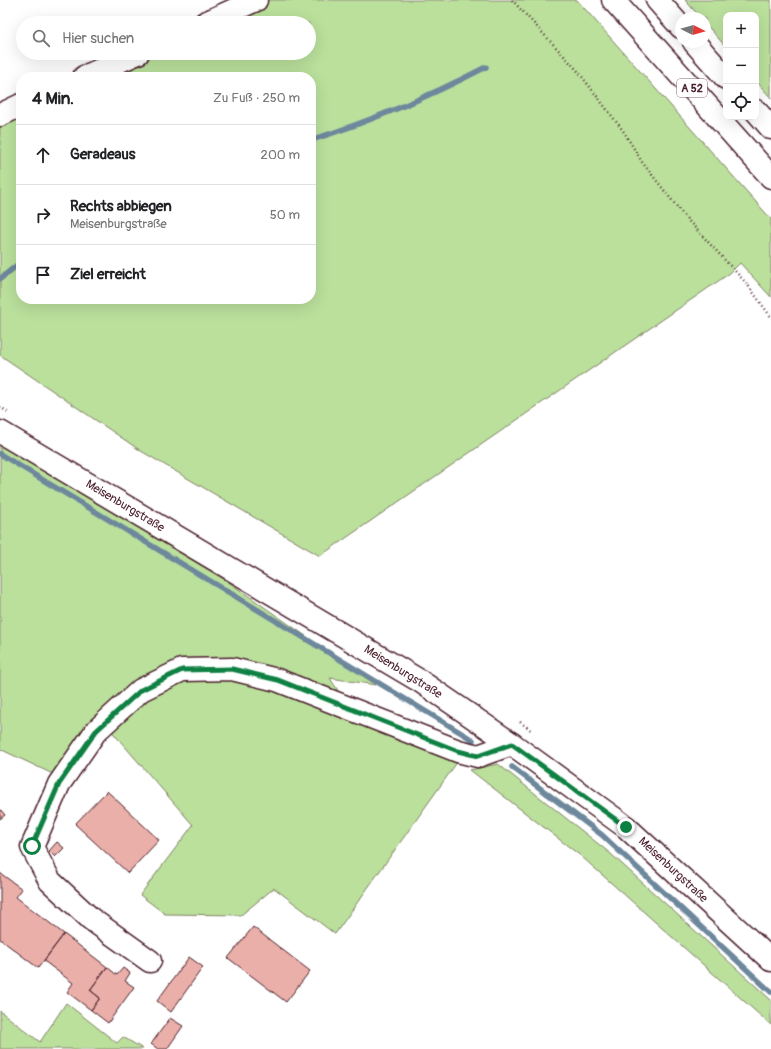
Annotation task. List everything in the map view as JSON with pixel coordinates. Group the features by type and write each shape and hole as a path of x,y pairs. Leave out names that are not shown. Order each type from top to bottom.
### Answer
{"main road":[{"path":"221,16 256,0"},
{"name":"A 52","path":"613,0 771,177"},
{"path":"656,0 675,21"},
{"name":"A 52","path":"699,48 723,75"},
{"path":"95,72 122,60"},
{"path":"0,115 16,107"},
{"path":"759,114 771,128"},
{"name":"Meisenburgstraße","path":"0,432 420,681 512,744 626,827 771,960"},
{"path":"150,961 91,919 50,880 32,846 59,784 96,731 141,690 182,670 232,669 278,680 465,753 478,756 512,744"}],"path":[{"path":"512,0 577,70 620,126 642,162 685,217 747,284 771,316"}],"green space":[{"path":"268,0 577,0 771,219 771,297 740,263 730,273 320,556 141,451 0,355 0,123 16,115 16,304 316,304 316,72 111,72 137,60 316,60 316,16 233,16"},
{"path":"685,0 771,0 771,98 759,84 759,12 723,12 723,44 711,30 711,12 696,12"},
{"path":"0,445 227,581 376,685 330,678 354,716 458,761 335,934 274,888 241,915 165,914 140,895 193,825 101,719 57,776 0,749"},
{"path":"498,764 611,854 771,1000 771,1025 582,857 470,770"},
{"path":"66,1003 117,1043 123,1037 143,1049 0,1049 0,1011 40,1042"}],"building":[{"path":"107,791 159,840 128,873 75,824"},
{"path":"0,809 5,815 0,819"},
{"path":"57,842 64,848 55,857 49,851"},
{"path":"0,873 22,889 16,897 64,934 38,968 0,939"},
{"path":"253,927 310,971 286,1002 228,958"},
{"path":"64,934 107,967 90,990 100,998 91,1010 67,992 73,983 44,961"},
{"path":"189,957 203,967 171,1012 157,1001"},
{"path":"107,967 117,975 123,968 130,973 125,981 134,987 108,1023 91,1010 100,998 90,990"},
{"path":"170,1018 183,1026 167,1049 158,1049 151,1044"}],"waterway":[{"path":"316,138 356,125 400,107 444,88 486,67"},
{"path":"0,279 16,266"},
{"path":"0,454 473,740"},
{"path":"512,767 602,835 771,992"}],"route":[{"path":"32,846 59,784 96,731 141,690 182,670 232,669 278,680 458,751 478,756 512,744 626,827"}]}
